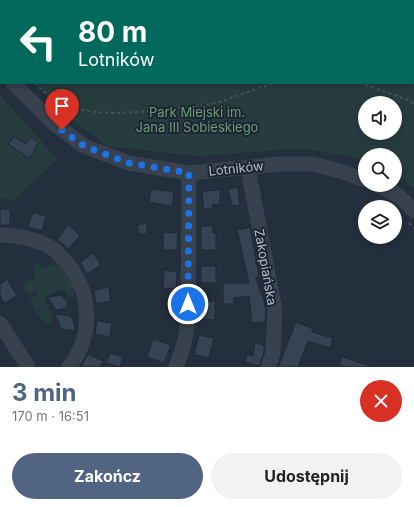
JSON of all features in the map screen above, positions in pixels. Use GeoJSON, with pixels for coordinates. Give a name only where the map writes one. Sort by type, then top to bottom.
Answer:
{"type":"FeatureCollection","features":[{"type":"Feature","properties":{"kind":"street","name":"Lotników"},"geometry":{"type":"LineString","coordinates":[[14,84],[52,122],[84,146],[129,163],[189,173],[280,164],[314,164],[358,177]]}},
{"type":"Feature","properties":{"kind":"street","name":"Zakopiańska"},"geometry":{"type":"LineString","coordinates":[[248,168],[275,311],[273,353],[268,367]]}},
{"type":"Feature","properties":{"kind":"street"},"geometry":{"type":"LineString","coordinates":[[176,367],[187,333],[189,173]]}},
{"type":"Feature","properties":{"kind":"street"},"geometry":{"type":"LineString","coordinates":[[391,192],[399,196],[414,211]]}},
{"type":"Feature","properties":{"kind":"street"},"geometry":{"type":"LineString","coordinates":[[0,235],[25,238],[49,246],[62,257],[75,272],[84,291],[87,316],[83,340],[69,367]]}},
{"type":"Feature","properties":{"kind":"street"},"geometry":{"type":"LineString","coordinates":[[0,323],[28,367]]}},
{"type":"Feature","properties":{"kind":"path"},"geometry":{"type":"LineString","coordinates":[[36,84],[49,95],[69,106],[102,114],[144,112],[209,104],[271,84]]}},
{"type":"Feature","properties":{"kind":"path"},"geometry":{"type":"LineString","coordinates":[[363,84],[408,100],[414,104]]}},
{"type":"Feature","properties":{"kind":"green space","name":"Park Miejski im. Jana III Sobieskiego"},"geometry":{"type":"Polygon","coordinates":[[[38,84],[414,84],[414,189],[402,180],[402,148],[358,148],[358,160],[353,157],[314,150],[281,150],[197,156],[107,146],[54,106],[38,84]]]}},
{"type":"Feature","properties":{"kind":"green space"},"geometry":{"type":"Polygon","coordinates":[[[0,93],[5,101],[57,159],[13,201],[0,198],[0,93]]]}},
{"type":"Feature","properties":{"kind":"green space"},"geometry":{"type":"Polygon","coordinates":[[[38,262],[42,268],[57,264],[61,265],[72,282],[74,290],[73,296],[68,296],[65,291],[60,289],[46,298],[45,301],[53,318],[50,325],[41,318],[30,299],[38,294],[37,292],[35,291],[32,295],[28,294],[25,291],[24,286],[27,281],[32,280],[36,276],[34,272],[34,264],[38,262]]]}},
{"type":"Feature","properties":{"kind":"building"},"geometry":{"type":"Polygon","coordinates":[[[14,136],[26,144],[30,137],[38,142],[30,159],[8,144],[14,136]]]}},
{"type":"Feature","properties":{"kind":"building"},"geometry":{"type":"Polygon","coordinates":[[[238,187],[240,205],[232,206],[228,189],[238,187]]]}},
{"type":"Feature","properties":{"kind":"building"},"geometry":{"type":"Polygon","coordinates":[[[151,189],[174,192],[172,206],[149,202],[151,189]]]}},
{"type":"Feature","properties":{"kind":"building"},"geometry":{"type":"Polygon","coordinates":[[[220,190],[220,204],[212,205],[213,208],[204,209],[202,191],[220,190]]]}},
{"type":"Feature","properties":{"kind":"building"},"geometry":{"type":"Polygon","coordinates":[[[0,209],[10,209],[10,225],[0,225],[0,209]]]}},
{"type":"Feature","properties":{"kind":"building"},"geometry":{"type":"Polygon","coordinates":[[[33,212],[46,216],[42,231],[28,227],[33,212]]]}},
{"type":"Feature","properties":{"kind":"building"},"geometry":{"type":"Polygon","coordinates":[[[138,224],[147,224],[147,234],[138,234],[138,224]]]}},
{"type":"Feature","properties":{"kind":"building"},"geometry":{"type":"Polygon","coordinates":[[[68,225],[80,235],[69,249],[57,240],[68,225]]]}},
{"type":"Feature","properties":{"kind":"building"},"geometry":{"type":"Polygon","coordinates":[[[201,226],[213,226],[213,233],[216,233],[216,250],[201,250],[201,226]]]}},
{"type":"Feature","properties":{"kind":"building"},"geometry":{"type":"Polygon","coordinates":[[[250,227],[259,277],[256,277],[261,295],[263,295],[266,312],[265,322],[252,323],[249,296],[234,298],[234,304],[223,304],[223,283],[249,283],[237,230],[250,227]]]}},
{"type":"Feature","properties":{"kind":"building"},"geometry":{"type":"Polygon","coordinates":[[[163,232],[178,233],[177,250],[163,250],[163,232]]]}},
{"type":"Feature","properties":{"kind":"building"},"geometry":{"type":"Polygon","coordinates":[[[94,253],[101,265],[87,274],[80,262],[94,253]]]}},
{"type":"Feature","properties":{"kind":"building"},"geometry":{"type":"Polygon","coordinates":[[[201,266],[216,266],[216,283],[201,283],[201,266]]]}},
{"type":"Feature","properties":{"kind":"building"},"geometry":{"type":"Polygon","coordinates":[[[164,270],[177,272],[176,289],[163,288],[164,270]]]}},
{"type":"Feature","properties":{"kind":"building"},"geometry":{"type":"Polygon","coordinates":[[[7,279],[17,296],[4,303],[0,296],[0,284],[7,279]]]}},
{"type":"Feature","properties":{"kind":"building"},"geometry":{"type":"Polygon","coordinates":[[[109,287],[111,301],[96,304],[94,290],[109,287]]]}},
{"type":"Feature","properties":{"kind":"building"},"geometry":{"type":"Polygon","coordinates":[[[62,295],[68,304],[66,306],[67,308],[56,310],[47,297],[62,295]]]}},
{"type":"Feature","properties":{"kind":"building"},"geometry":{"type":"Polygon","coordinates":[[[201,301],[215,301],[215,320],[201,319],[201,301]]]}},
{"type":"Feature","properties":{"kind":"building"},"geometry":{"type":"Polygon","coordinates":[[[54,314],[71,316],[75,325],[75,331],[60,329],[60,325],[54,314]]]}},
{"type":"Feature","properties":{"kind":"building"},"geometry":{"type":"Polygon","coordinates":[[[97,321],[112,323],[110,337],[95,334],[97,321]]]}},
{"type":"Feature","properties":{"kind":"building"},"geometry":{"type":"Polygon","coordinates":[[[296,322],[313,329],[312,332],[333,338],[330,348],[308,341],[298,367],[278,367],[296,322]]]}},
{"type":"Feature","properties":{"kind":"building"},"geometry":{"type":"Polygon","coordinates":[[[199,335],[214,338],[209,358],[194,355],[199,335]]]}},
{"type":"Feature","properties":{"kind":"building"},"geometry":{"type":"Polygon","coordinates":[[[153,339],[171,345],[164,363],[147,357],[153,339]]]}},
{"type":"Feature","properties":{"kind":"building"},"geometry":{"type":"Polygon","coordinates":[[[255,343],[264,345],[264,352],[259,366],[245,362],[247,354],[253,356],[255,343]]]}},
{"type":"Feature","properties":{"kind":"building"},"geometry":{"type":"Polygon","coordinates":[[[110,353],[123,357],[120,367],[106,363],[110,353]]]}},
{"type":"Feature","properties":{"kind":"building"},"geometry":{"type":"Polygon","coordinates":[[[88,354],[103,361],[100,367],[81,367],[88,354]]]}},
{"type":"Feature","properties":{"kind":"building"},"geometry":{"type":"Polygon","coordinates":[[[342,357],[368,365],[368,367],[346,367],[339,365],[342,357]]]}},
{"type":"Feature","properties":{"kind":"route"},"geometry":{"type":"LineString","coordinates":[[62,130],[84,146],[129,163],[189,173],[188,304]]}}]}
